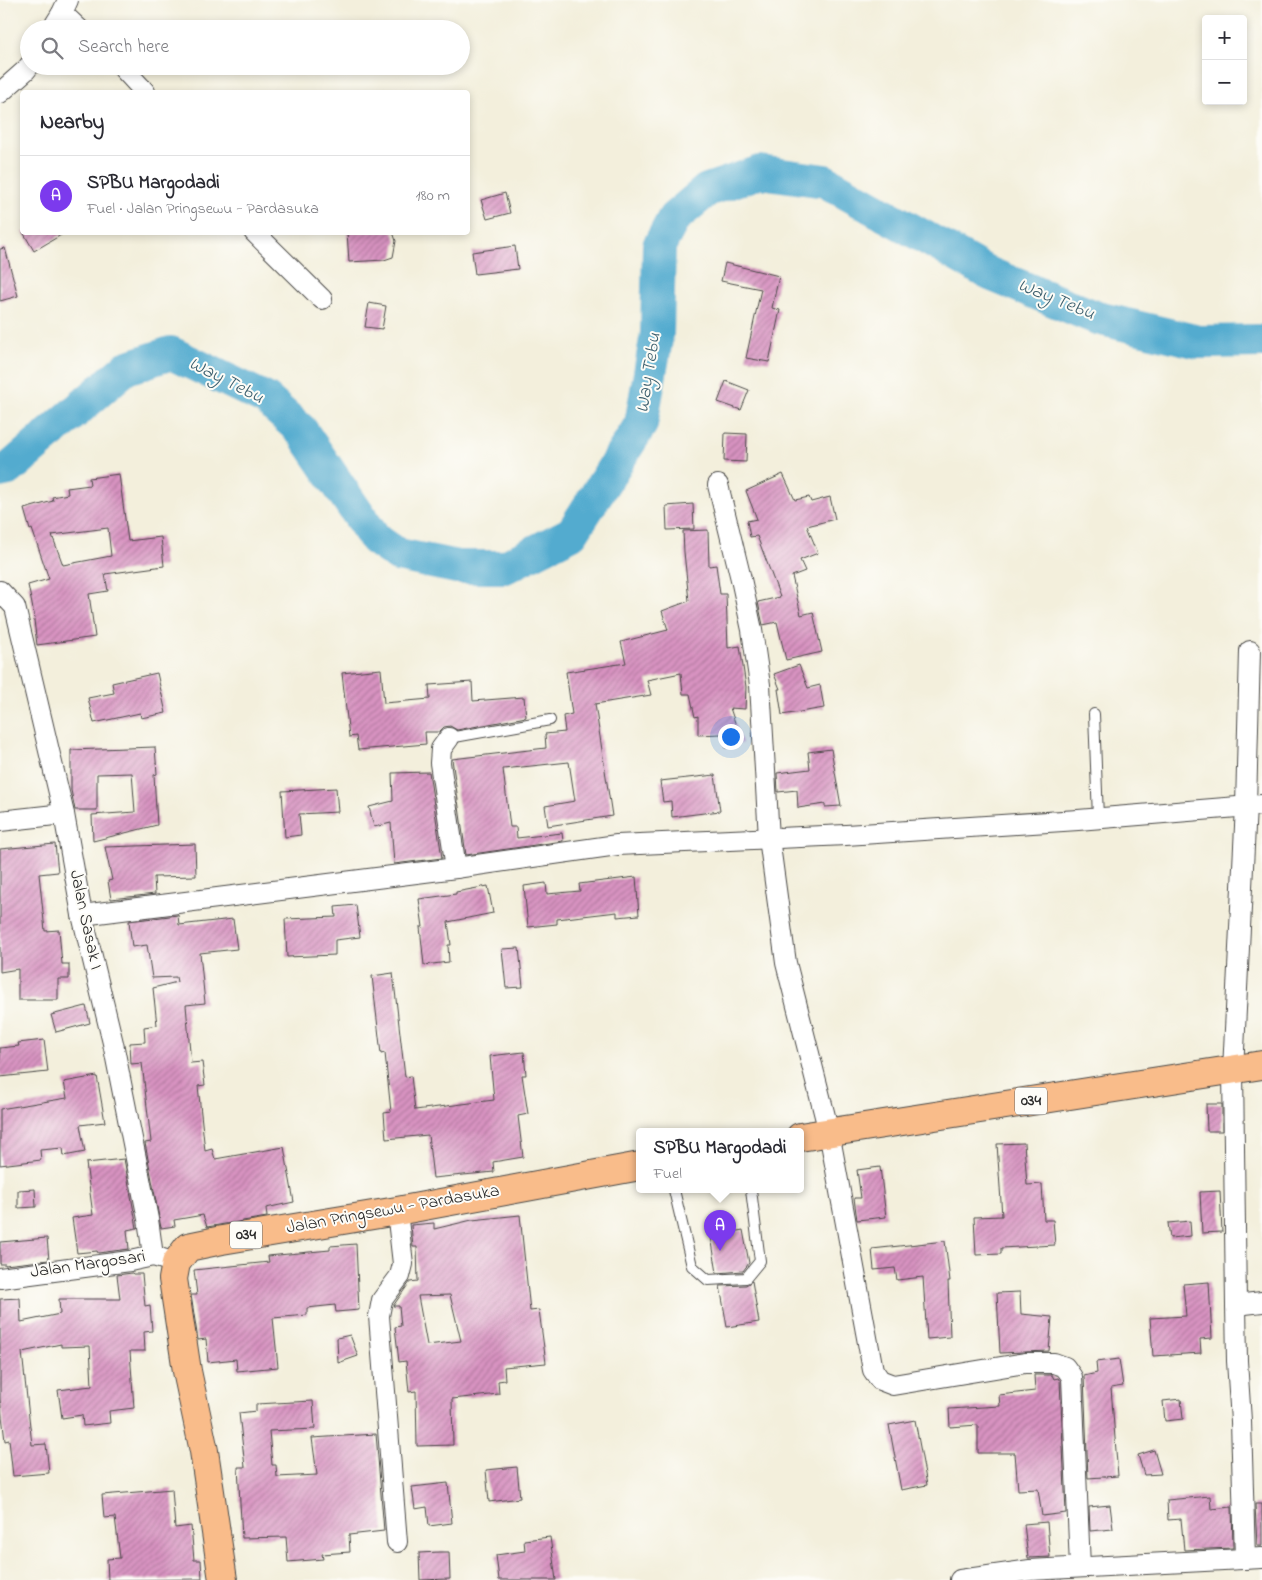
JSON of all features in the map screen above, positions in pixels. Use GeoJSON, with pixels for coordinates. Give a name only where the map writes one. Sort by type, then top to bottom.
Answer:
{"type":"FeatureCollection","features":[{"type":"Feature","properties":{"kind":"main road","name":"034"},"geometry":{"type":"LineString","coordinates":[[804,1136],[1262,1065]]}},
{"type":"Feature","properties":{"kind":"main road","name":"Jalan Pringsewu - Pardasuka"},"geometry":{"type":"LineString","coordinates":[[164,1259],[188,1247],[231,1238],[397,1211],[636,1167]]}},
{"type":"Feature","properties":{"kind":"main road"},"geometry":{"type":"LineString","coordinates":[[164,1259],[173,1280],[187,1371],[204,1451],[224,1580]]}},
{"type":"Feature","properties":{"kind":"street"},"geometry":{"type":"LineString","coordinates":[[0,94],[21,75]]}},
{"type":"Feature","properties":{"kind":"street"},"geometry":{"type":"LineString","coordinates":[[129,75],[143,90]]}},
{"type":"Feature","properties":{"kind":"street"},"geometry":{"type":"LineString","coordinates":[[257,235],[322,299]]}},
{"type":"Feature","properties":{"kind":"street"},"geometry":{"type":"LineString","coordinates":[[718,485],[752,630],[760,685],[769,838],[786,963],[829,1132],[873,1370],[880,1380],[893,1385],[1026,1363],[1054,1363],[1065,1366],[1072,1377],[1080,1568]]}},
{"type":"Feature","properties":{"kind":"street","name":"Jalan Sasak I"},"geometry":{"type":"LineString","coordinates":[[0,591],[15,607],[64,814],[82,915],[113,1043],[148,1219],[164,1259]]}},
{"type":"Feature","properties":{"kind":"street"},"geometry":{"type":"LineString","coordinates":[[960,1580],[1030,1570],[1253,1559],[1237,1361],[1233,1070],[1254,805],[1250,651]]}},
{"type":"Feature","properties":{"kind":"street"},"geometry":{"type":"LineString","coordinates":[[448,738],[441,749],[440,763],[456,868]]}},
{"type":"Feature","properties":{"kind":"street"},"geometry":{"type":"LineString","coordinates":[[82,915],[456,868],[617,845],[846,835],[1098,818],[1254,805]]}},
{"type":"Feature","properties":{"kind":"street"},"geometry":{"type":"LineString","coordinates":[[0,821],[64,814]]}},
{"type":"Feature","properties":{"kind":"street"},"geometry":{"type":"LineString","coordinates":[[397,1211],[403,1264],[400,1276],[382,1300],[379,1316],[397,1542]]}},
{"type":"Feature","properties":{"kind":"street","name":"Jalan Margosari"},"geometry":{"type":"LineString","coordinates":[[0,1278],[130,1261],[164,1259]]}},
{"type":"Feature","properties":{"kind":"street"},"geometry":{"type":"LineString","coordinates":[[1236,1305],[1262,1302]]}},
{"type":"Feature","properties":{"kind":"lane"},"geometry":{"type":"LineString","coordinates":[[1094,714],[1098,818]]}},
{"type":"Feature","properties":{"kind":"lane"},"geometry":{"type":"LineString","coordinates":[[448,738],[550,720]]}},
{"type":"Feature","properties":{"kind":"lane"},"geometry":{"type":"LineString","coordinates":[[675,1193],[692,1266],[708,1280],[746,1278],[760,1261],[751,1193]]}},
{"type":"Feature","properties":{"kind":"building"},"geometry":{"type":"Polygon","coordinates":[[[505,193],[510,213],[487,219],[481,200],[505,193]]]}},
{"type":"Feature","properties":{"kind":"building"},"geometry":{"type":"Polygon","coordinates":[[[25,235],[61,235],[34,251],[25,235]]]}},
{"type":"Feature","properties":{"kind":"building"},"geometry":{"type":"Polygon","coordinates":[[[347,235],[394,235],[396,241],[393,257],[384,260],[349,262],[347,235]]]}},
{"type":"Feature","properties":{"kind":"building"},"geometry":{"type":"Polygon","coordinates":[[[515,246],[518,269],[475,274],[472,252],[515,246]]]}},
{"type":"Feature","properties":{"kind":"building"},"geometry":{"type":"Polygon","coordinates":[[[5,248],[18,296],[0,301],[0,249],[5,248]]]}},
{"type":"Feature","properties":{"kind":"building"},"geometry":{"type":"Polygon","coordinates":[[[725,263],[779,276],[772,308],[780,310],[769,362],[746,358],[761,289],[721,281],[725,263]]]}},
{"type":"Feature","properties":{"kind":"building"},"geometry":{"type":"Polygon","coordinates":[[[369,303],[386,306],[382,329],[365,327],[369,303]]]}},
{"type":"Feature","properties":{"kind":"building"},"geometry":{"type":"Polygon","coordinates":[[[726,381],[749,390],[741,410],[718,402],[726,381]]]}},
{"type":"Feature","properties":{"kind":"building"},"geometry":{"type":"Polygon","coordinates":[[[725,433],[747,434],[746,462],[724,461],[725,433]]]}},
{"type":"Feature","properties":{"kind":"building"},"geometry":{"type":"Polygon","coordinates":[[[119,474],[128,541],[161,537],[164,566],[105,574],[108,591],[89,594],[95,637],[37,645],[35,619],[28,585],[49,579],[24,509],[53,501],[52,497],[68,494],[67,488],[90,485],[89,478],[119,474]],[[108,528],[52,535],[63,565],[111,556],[108,528]]]}},
{"type":"Feature","properties":{"kind":"building"},"geometry":{"type":"Polygon","coordinates":[[[783,474],[795,500],[809,497],[811,502],[830,497],[835,519],[807,526],[818,553],[800,560],[805,571],[792,576],[801,615],[813,612],[822,652],[786,660],[777,622],[763,625],[758,602],[780,597],[757,536],[750,537],[747,521],[757,519],[746,491],[783,474]]]}},
{"type":"Feature","properties":{"kind":"building"},"geometry":{"type":"Polygon","coordinates":[[[693,504],[694,529],[667,530],[666,506],[693,504]]]}},
{"type":"Feature","properties":{"kind":"building"},"geometry":{"type":"Polygon","coordinates":[[[708,530],[709,566],[716,565],[720,594],[726,594],[728,648],[740,646],[746,687],[745,709],[730,708],[742,743],[726,748],[721,734],[698,735],[698,716],[695,717],[690,694],[683,694],[681,673],[647,680],[651,695],[595,704],[612,816],[548,826],[545,806],[575,801],[569,762],[503,769],[510,827],[516,827],[517,838],[562,833],[563,841],[466,855],[452,759],[546,748],[545,734],[565,732],[563,716],[572,714],[566,672],[626,663],[621,642],[668,630],[662,611],[689,601],[683,531],[708,530]]]}},
{"type":"Feature","properties":{"kind":"building"},"geometry":{"type":"Polygon","coordinates":[[[799,665],[808,688],[820,685],[824,708],[782,715],[778,689],[780,689],[774,674],[799,665]]]}},
{"type":"Feature","properties":{"kind":"building"},"geometry":{"type":"Polygon","coordinates":[[[381,669],[384,703],[430,699],[429,685],[472,682],[473,701],[524,697],[526,717],[457,730],[450,726],[444,727],[439,732],[425,732],[426,744],[358,750],[356,736],[349,737],[342,673],[381,669]]]}},
{"type":"Feature","properties":{"kind":"building"},"geometry":{"type":"Polygon","coordinates":[[[157,673],[166,713],[141,718],[140,713],[94,723],[88,698],[114,693],[112,683],[157,673]]]}},
{"type":"Feature","properties":{"kind":"building"},"geometry":{"type":"Polygon","coordinates":[[[155,747],[157,774],[154,775],[157,825],[93,841],[92,815],[135,812],[132,773],[97,774],[97,810],[75,810],[71,790],[71,750],[155,747]]]}},
{"type":"Feature","properties":{"kind":"building"},"geometry":{"type":"Polygon","coordinates":[[[831,749],[841,806],[825,807],[825,804],[798,808],[797,790],[778,792],[777,773],[810,769],[808,752],[831,749]]]}},
{"type":"Feature","properties":{"kind":"building"},"geometry":{"type":"Polygon","coordinates":[[[429,772],[442,858],[394,864],[391,823],[374,827],[369,807],[393,801],[392,773],[429,772]]]}},
{"type":"Feature","properties":{"kind":"building"},"geometry":{"type":"Polygon","coordinates":[[[715,775],[720,811],[672,817],[671,801],[663,802],[660,781],[715,775]]]}},
{"type":"Feature","properties":{"kind":"building"},"geometry":{"type":"Polygon","coordinates":[[[336,788],[338,812],[299,814],[301,835],[285,837],[282,791],[336,788]]]}},
{"type":"Feature","properties":{"kind":"building"},"geometry":{"type":"Polygon","coordinates":[[[55,844],[58,872],[39,874],[45,931],[59,930],[62,964],[69,964],[69,979],[58,979],[58,1000],[18,1000],[18,969],[0,972],[0,849],[55,844]]]}},
{"type":"Feature","properties":{"kind":"building"},"geometry":{"type":"Polygon","coordinates":[[[195,844],[196,876],[154,877],[155,894],[111,899],[108,881],[112,880],[105,847],[195,844]]]}},
{"type":"Feature","properties":{"kind":"building"},"geometry":{"type":"Polygon","coordinates":[[[636,877],[639,915],[617,917],[617,912],[557,919],[557,924],[528,927],[524,886],[546,883],[547,894],[580,891],[579,884],[636,877]]]}},
{"type":"Feature","properties":{"kind":"building"},"geometry":{"type":"Polygon","coordinates":[[[488,886],[493,913],[448,922],[451,945],[448,945],[449,962],[424,965],[420,927],[423,927],[419,899],[456,894],[456,892],[488,886]]]}},
{"type":"Feature","properties":{"kind":"building"},"geometry":{"type":"Polygon","coordinates":[[[356,905],[360,937],[335,940],[335,955],[287,957],[285,919],[336,917],[335,907],[356,905]]]}},
{"type":"Feature","properties":{"kind":"building"},"geometry":{"type":"Polygon","coordinates":[[[178,915],[179,925],[233,919],[237,949],[200,953],[205,1003],[186,1005],[191,1063],[202,1062],[205,1085],[198,1086],[205,1151],[212,1149],[215,1159],[284,1147],[294,1202],[266,1208],[267,1217],[207,1227],[203,1215],[174,1220],[175,1226],[161,1228],[145,1143],[151,1142],[142,1063],[131,1064],[130,1043],[145,1042],[144,1027],[157,1025],[153,988],[177,982],[176,977],[152,978],[147,945],[132,947],[129,921],[178,915]]]}},
{"type":"Feature","properties":{"kind":"building"},"geometry":{"type":"Polygon","coordinates":[[[519,948],[523,987],[506,988],[502,949],[519,948]]]}},
{"type":"Feature","properties":{"kind":"building"},"geometry":{"type":"Polygon","coordinates":[[[393,973],[405,1077],[411,1076],[415,1110],[494,1100],[490,1056],[524,1052],[526,1075],[522,1075],[528,1114],[518,1116],[523,1157],[493,1162],[494,1172],[433,1178],[428,1135],[386,1139],[384,1113],[391,1112],[385,1053],[381,1054],[372,976],[393,973]]]}},
{"type":"Feature","properties":{"kind":"building"},"geometry":{"type":"Polygon","coordinates":[[[86,1006],[90,1023],[56,1032],[51,1015],[86,1006]]]}},
{"type":"Feature","properties":{"kind":"building"},"geometry":{"type":"Polygon","coordinates":[[[44,1040],[48,1072],[0,1077],[0,1048],[19,1046],[18,1043],[44,1040]]]}},
{"type":"Feature","properties":{"kind":"building"},"geometry":{"type":"Polygon","coordinates":[[[97,1076],[105,1122],[80,1125],[85,1152],[64,1156],[63,1148],[40,1150],[41,1160],[0,1165],[0,1109],[67,1098],[64,1082],[97,1076]]]}},
{"type":"Feature","properties":{"kind":"building"},"geometry":{"type":"Polygon","coordinates":[[[1206,1104],[1222,1104],[1222,1131],[1207,1131],[1206,1104]]]}},
{"type":"Feature","properties":{"kind":"building"},"geometry":{"type":"Polygon","coordinates":[[[1024,1143],[1027,1185],[1042,1184],[1044,1220],[1053,1220],[1055,1245],[1001,1248],[1001,1254],[976,1255],[974,1217],[1002,1216],[997,1144],[1024,1143]]]}},
{"type":"Feature","properties":{"kind":"building"},"geometry":{"type":"Polygon","coordinates":[[[124,1159],[137,1228],[127,1230],[129,1249],[98,1253],[97,1251],[77,1253],[72,1218],[93,1215],[86,1163],[124,1159]]]}},
{"type":"Feature","properties":{"kind":"building"},"geometry":{"type":"Polygon","coordinates":[[[880,1167],[886,1217],[857,1220],[854,1198],[861,1198],[857,1170],[880,1167]]]}},
{"type":"Feature","properties":{"kind":"building"},"geometry":{"type":"Polygon","coordinates":[[[35,1189],[36,1207],[18,1208],[18,1190],[35,1189]]]}},
{"type":"Feature","properties":{"kind":"building"},"geometry":{"type":"Polygon","coordinates":[[[1220,1191],[1222,1232],[1202,1233],[1200,1192],[1220,1191]]]}},
{"type":"Feature","properties":{"kind":"building"},"geometry":{"type":"Polygon","coordinates":[[[520,1215],[530,1311],[539,1310],[546,1363],[504,1367],[505,1380],[498,1381],[499,1394],[452,1399],[453,1445],[417,1446],[416,1391],[409,1392],[406,1361],[399,1362],[395,1327],[401,1326],[399,1306],[393,1306],[410,1282],[418,1281],[417,1247],[413,1247],[411,1225],[434,1223],[434,1229],[472,1220],[520,1215]],[[450,1295],[418,1296],[427,1345],[461,1341],[450,1295]]]}},
{"type":"Feature","properties":{"kind":"building"},"geometry":{"type":"Polygon","coordinates":[[[1190,1221],[1191,1236],[1170,1238],[1168,1223],[1190,1221]]]}},
{"type":"Feature","properties":{"kind":"building"},"geometry":{"type":"Polygon","coordinates":[[[743,1230],[749,1263],[743,1271],[717,1273],[711,1236],[743,1230]]]}},
{"type":"Feature","properties":{"kind":"building"},"geometry":{"type":"Polygon","coordinates":[[[47,1238],[49,1260],[0,1264],[0,1242],[47,1238]]]}},
{"type":"Feature","properties":{"kind":"building"},"geometry":{"type":"Polygon","coordinates":[[[945,1241],[950,1281],[948,1281],[950,1337],[927,1339],[923,1277],[897,1280],[895,1268],[874,1270],[872,1249],[945,1241]]]}},
{"type":"Feature","properties":{"kind":"building"},"geometry":{"type":"Polygon","coordinates":[[[356,1244],[359,1310],[336,1312],[335,1305],[307,1308],[307,1315],[273,1318],[278,1367],[237,1371],[236,1359],[208,1362],[206,1339],[198,1340],[191,1295],[197,1295],[194,1270],[269,1262],[268,1256],[330,1250],[330,1246],[356,1244]]]}},
{"type":"Feature","properties":{"kind":"building"},"geometry":{"type":"Polygon","coordinates":[[[142,1274],[145,1306],[150,1305],[152,1331],[144,1332],[145,1351],[130,1351],[134,1408],[109,1411],[110,1423],[83,1426],[82,1415],[62,1418],[58,1390],[92,1386],[90,1346],[61,1347],[61,1344],[22,1352],[32,1445],[46,1444],[49,1473],[13,1476],[9,1440],[5,1441],[0,1399],[0,1299],[20,1298],[21,1322],[60,1314],[59,1299],[120,1299],[117,1275],[142,1274]]]}},
{"type":"Feature","properties":{"kind":"building"},"geometry":{"type":"Polygon","coordinates":[[[752,1281],[759,1322],[727,1327],[720,1286],[746,1285],[752,1281]]]}},
{"type":"Feature","properties":{"kind":"building"},"geometry":{"type":"Polygon","coordinates":[[[1209,1282],[1212,1338],[1200,1339],[1201,1353],[1153,1356],[1150,1318],[1186,1316],[1183,1284],[1209,1282]]]}},
{"type":"Feature","properties":{"kind":"building"},"geometry":{"type":"Polygon","coordinates":[[[1020,1292],[1021,1314],[1052,1317],[1049,1351],[1000,1353],[997,1293],[1020,1292]]]}},
{"type":"Feature","properties":{"kind":"building"},"geometry":{"type":"Polygon","coordinates":[[[350,1335],[358,1356],[338,1363],[337,1338],[350,1335]]]}},
{"type":"Feature","properties":{"kind":"building"},"geometry":{"type":"Polygon","coordinates":[[[1119,1359],[1123,1386],[1111,1388],[1118,1476],[1088,1478],[1084,1376],[1097,1373],[1096,1362],[1119,1359]]]}},
{"type":"Feature","properties":{"kind":"building"},"geometry":{"type":"Polygon","coordinates":[[[1034,1375],[1052,1375],[1054,1379],[1058,1378],[1060,1381],[1066,1513],[1042,1516],[1038,1489],[1018,1490],[1015,1453],[978,1453],[978,1425],[950,1427],[949,1409],[1000,1406],[999,1395],[1035,1391],[1034,1375]]]}},
{"type":"Feature","properties":{"kind":"building"},"geometry":{"type":"Polygon","coordinates":[[[1181,1399],[1183,1419],[1165,1421],[1163,1401],[1181,1399]]]}},
{"type":"Feature","properties":{"kind":"building"},"geometry":{"type":"Polygon","coordinates":[[[313,1401],[315,1429],[269,1431],[272,1465],[276,1465],[277,1477],[317,1475],[312,1438],[376,1434],[384,1531],[349,1535],[350,1552],[322,1554],[323,1559],[288,1562],[286,1537],[242,1538],[238,1467],[245,1467],[239,1413],[256,1411],[256,1404],[313,1401]]]}},
{"type":"Feature","properties":{"kind":"building"},"geometry":{"type":"Polygon","coordinates":[[[915,1420],[927,1485],[901,1490],[889,1425],[915,1420]]]}},
{"type":"Feature","properties":{"kind":"building"},"geometry":{"type":"Polygon","coordinates":[[[1154,1450],[1161,1474],[1144,1475],[1138,1455],[1154,1450]]]}},
{"type":"Feature","properties":{"kind":"building"},"geometry":{"type":"Polygon","coordinates":[[[517,1467],[520,1498],[489,1502],[486,1470],[517,1467]]]}},
{"type":"Feature","properties":{"kind":"building"},"geometry":{"type":"Polygon","coordinates":[[[448,1483],[452,1523],[429,1526],[427,1507],[415,1509],[412,1487],[448,1483]]]}},
{"type":"Feature","properties":{"kind":"building"},"geometry":{"type":"Polygon","coordinates":[[[172,1489],[175,1528],[191,1526],[194,1560],[201,1560],[202,1579],[108,1580],[107,1559],[120,1558],[115,1517],[104,1518],[102,1495],[172,1489]]]}},
{"type":"Feature","properties":{"kind":"building"},"geometry":{"type":"Polygon","coordinates":[[[1210,1496],[1211,1509],[1232,1507],[1233,1548],[1184,1550],[1181,1519],[1168,1520],[1167,1500],[1210,1496]]]}},
{"type":"Feature","properties":{"kind":"building"},"geometry":{"type":"Polygon","coordinates":[[[1255,1504],[1262,1504],[1262,1546],[1257,1546],[1255,1504]]]}},
{"type":"Feature","properties":{"kind":"building"},"geometry":{"type":"Polygon","coordinates":[[[1110,1505],[1113,1529],[1090,1531],[1089,1507],[1110,1505]]]}},
{"type":"Feature","properties":{"kind":"building"},"geometry":{"type":"Polygon","coordinates":[[[1047,1522],[1050,1557],[1028,1558],[1024,1524],[1047,1522]]]}},
{"type":"Feature","properties":{"kind":"building"},"geometry":{"type":"Polygon","coordinates":[[[550,1537],[556,1580],[499,1580],[496,1555],[525,1551],[524,1540],[550,1537]]]}},
{"type":"Feature","properties":{"kind":"building"},"geometry":{"type":"Polygon","coordinates":[[[449,1552],[450,1579],[420,1580],[419,1553],[449,1552]]]}},
{"type":"Feature","properties":{"kind":"waterway","name":"Way Tebu"},"geometry":{"type":"LineString","coordinates":[[0,471],[9,469],[126,368],[171,353],[266,399],[301,430],[375,539],[398,555],[457,567],[505,567],[572,533],[641,424],[657,334],[659,246],[674,218],[707,190],[760,172],[825,181],[990,274],[1097,318],[1199,342],[1262,341]]}},
{"type":"Feature","properties":{"kind":"place","name":"SPBU Margodadi"},"geometry":{"type":"Point","coordinates":[720,1251]}}]}
